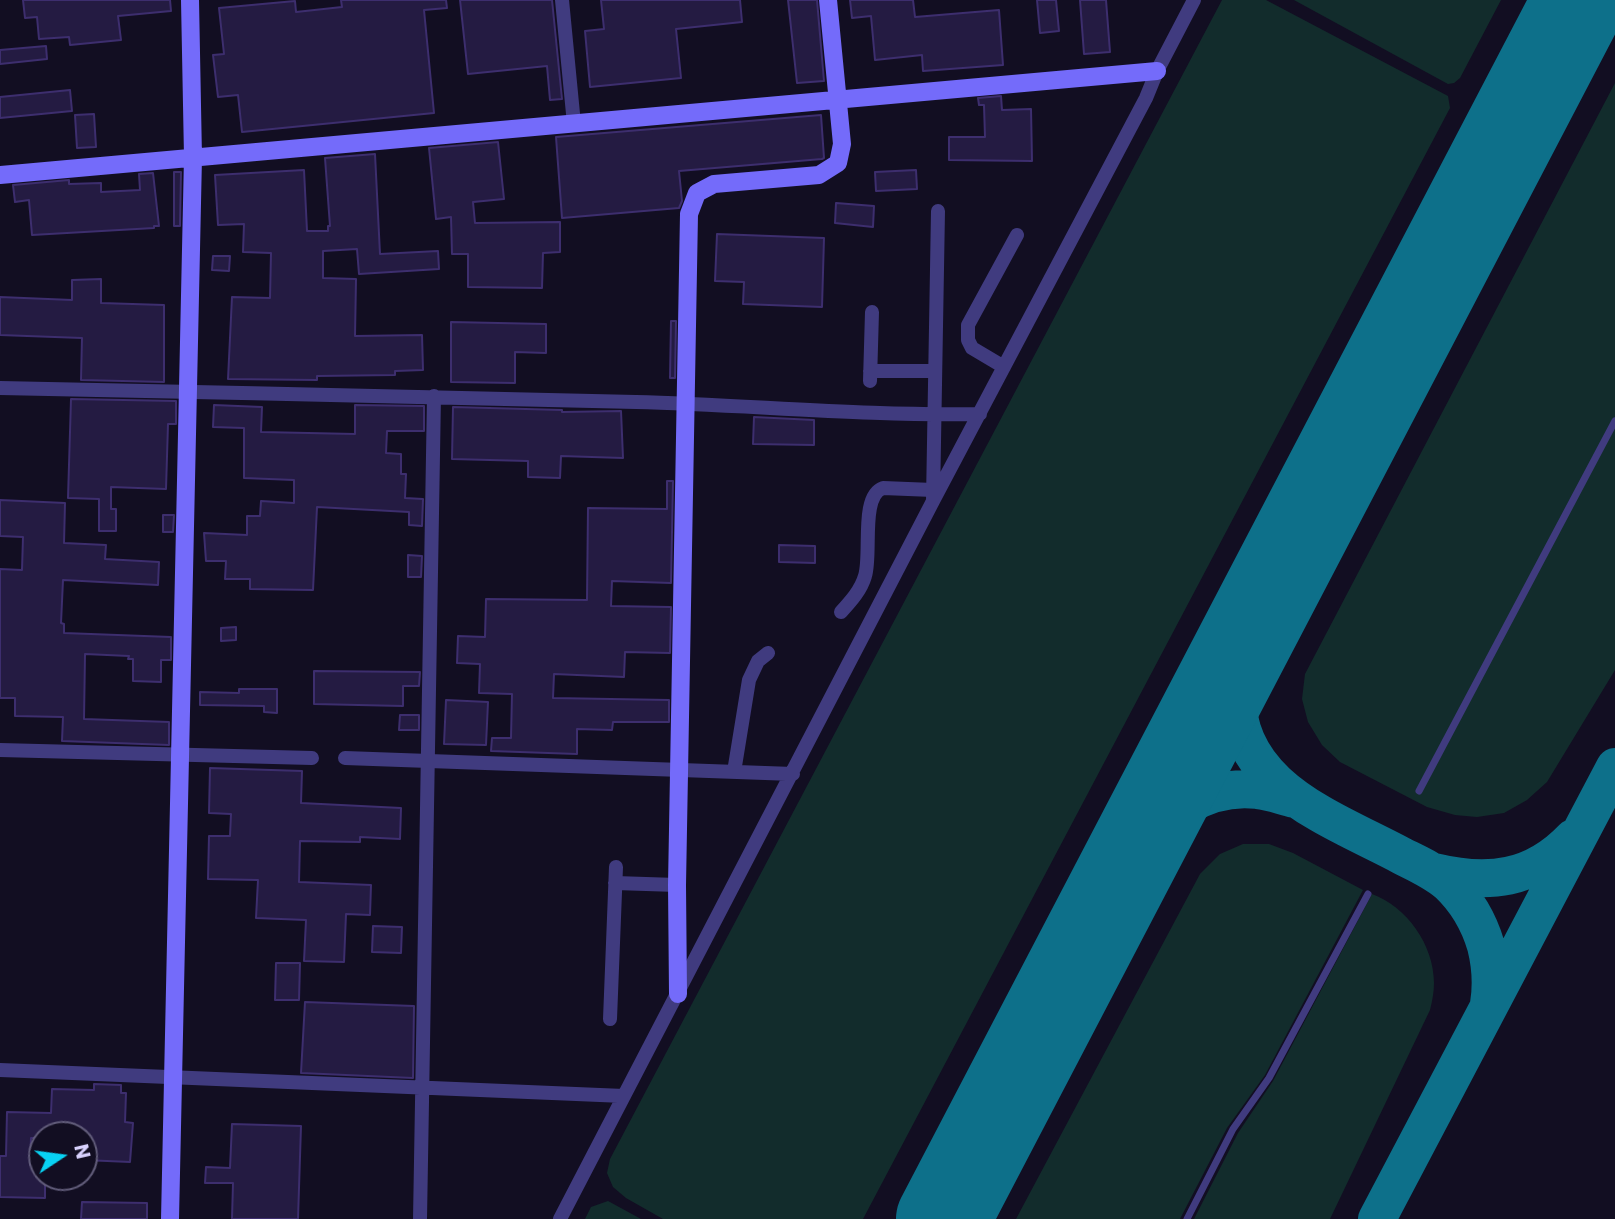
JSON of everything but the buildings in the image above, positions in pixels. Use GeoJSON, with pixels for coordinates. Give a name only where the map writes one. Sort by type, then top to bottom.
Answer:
{"type":"FeatureCollection","features":[{"type":"Feature","properties":{"kind":"street"},"geometry":{"type":"LineString","coordinates":[[170,1219],[193,156],[190,0]]}},
{"type":"Feature","properties":{"kind":"street"},"geometry":{"type":"LineString","coordinates":[[562,0],[574,124]]}},
{"type":"Feature","properties":{"kind":"street"},"geometry":{"type":"LineString","coordinates":[[678,995],[677,885],[689,214],[697,193],[714,184],[819,175],[838,163],[842,144],[828,0]]}},
{"type":"Feature","properties":{"kind":"street"},"geometry":{"type":"LineString","coordinates":[[560,1219],[793,774],[933,495],[980,414],[1146,98],[1194,0]]}},
{"type":"Feature","properties":{"kind":"street"},"geometry":{"type":"LineString","coordinates":[[0,175],[193,156],[225,156],[838,102],[1157,71]]}},
{"type":"Feature","properties":{"kind":"street"},"geometry":{"type":"LineString","coordinates":[[933,495],[938,211]]}},
{"type":"Feature","properties":{"kind":"street"},"geometry":{"type":"LineString","coordinates":[[1004,367],[972,348],[967,333],[968,325],[1017,235]]}},
{"type":"Feature","properties":{"kind":"street"},"geometry":{"type":"LineString","coordinates":[[872,312],[870,376],[934,371]]}},
{"type":"Feature","properties":{"kind":"street"},"geometry":{"type":"LineString","coordinates":[[0,388],[434,396],[685,403],[933,415],[980,414]]}},
{"type":"Feature","properties":{"kind":"street"},"geometry":{"type":"LineString","coordinates":[[420,1219],[434,396]]}},
{"type":"Feature","properties":{"kind":"street"},"geometry":{"type":"LineString","coordinates":[[841,612],[861,587],[866,573],[872,495],[883,488],[933,495]]}},
{"type":"Feature","properties":{"kind":"street"},"geometry":{"type":"LineString","coordinates":[[734,772],[749,680],[758,661],[768,653]]}},
{"type":"Feature","properties":{"kind":"street"},"geometry":{"type":"LineString","coordinates":[[0,750],[313,758]]}},
{"type":"Feature","properties":{"kind":"street"},"geometry":{"type":"LineString","coordinates":[[345,758],[793,774]]}},
{"type":"Feature","properties":{"kind":"street"},"geometry":{"type":"LineString","coordinates":[[610,1019],[616,867]]}},
{"type":"Feature","properties":{"kind":"street"},"geometry":{"type":"LineString","coordinates":[[615,883],[677,885]]}},
{"type":"Feature","properties":{"kind":"street"},"geometry":{"type":"LineString","coordinates":[[0,1070],[624,1096]]}},
{"type":"Feature","properties":{"kind":"lane"},"geometry":{"type":"LineString","coordinates":[[1419,791],[1615,421]]}},
{"type":"Feature","properties":{"kind":"lane"},"geometry":{"type":"LineString","coordinates":[[1186,1219],[1233,1129],[1269,1078],[1368,894]]}},
{"type":"Feature","properties":{"kind":"green space"},"geometry":{"type":"Polygon","coordinates":[[[1222,0],[1266,0],[1448,96],[1450,108],[863,1219],[663,1219],[626,1198],[613,1187],[607,1173],[610,1159],[1222,0]]]}},
{"type":"Feature","properties":{"kind":"green space"},"geometry":{"type":"Polygon","coordinates":[[[1294,0],[1501,0],[1460,78],[1448,84],[1294,0]]]}},
{"type":"Feature","properties":{"kind":"green space"},"geometry":{"type":"Polygon","coordinates":[[[1615,83],[1615,670],[1547,782],[1527,800],[1504,813],[1477,817],[1455,815],[1427,807],[1340,762],[1322,745],[1308,722],[1302,699],[1305,674],[1615,83]]]}},
{"type":"Feature","properties":{"kind":"green space"},"geometry":{"type":"Polygon","coordinates":[[[1243,844],[1269,844],[1293,853],[1363,890],[1265,1075],[1227,1128],[1180,1219],[1016,1219],[1200,874],[1220,854],[1243,844]]]}},
{"type":"Feature","properties":{"kind":"green space"},"geometry":{"type":"Polygon","coordinates":[[[1372,894],[1396,908],[1416,929],[1424,942],[1433,969],[1433,993],[1430,1010],[1330,1219],[1194,1219],[1238,1133],[1273,1081],[1372,894]]]}},
{"type":"Feature","properties":{"kind":"green space"},"geometry":{"type":"Polygon","coordinates":[[[608,1201],[641,1219],[585,1219],[591,1207],[608,1201]]]}},
{"type":"Feature","properties":{"kind":"taxiway"},"geometry":{"type":"LineString","coordinates":[[1248,638],[1237,684],[1239,719],[1250,748],[1267,773],[1290,794],[1345,827],[1432,871],[1455,890],[1480,928],[1486,946],[1490,975],[1489,1004]]}},
{"type":"Feature","properties":{"kind":"taxiway"},"geometry":{"type":"LineString","coordinates":[[1377,1219],[1615,767]]}},
{"type":"Feature","properties":{"kind":"taxiway"},"geometry":{"type":"LineString","coordinates":[[1135,853],[1159,826],[1203,797],[1238,789],[1262,791],[1295,799]]}},
{"type":"Feature","properties":{"kind":"taxiway"},"geometry":{"type":"LineString","coordinates":[[1434,872],[1473,878],[1509,876],[1542,863],[1573,838]]}},
{"type":"Feature","properties":{"kind":"runway"},"geometry":{"type":"LineString","coordinates":[[943,1219],[1580,0]]}}]}
